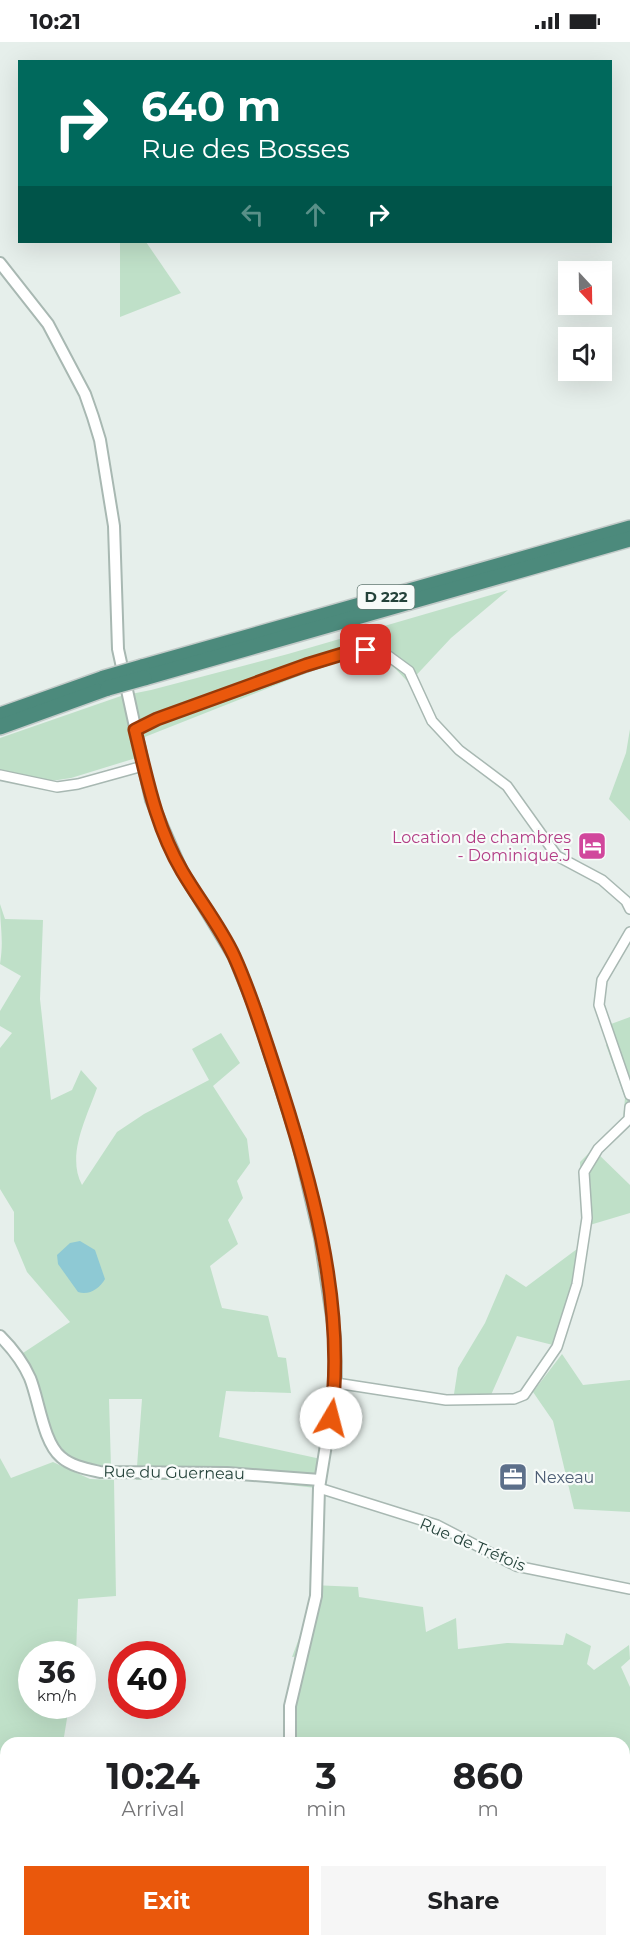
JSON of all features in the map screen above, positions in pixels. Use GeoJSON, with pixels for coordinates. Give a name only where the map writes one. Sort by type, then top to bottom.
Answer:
{"type":"FeatureCollection","features":[{"type":"Feature","properties":{"kind":"highway","name":"D 222"},"geometry":{"type":"LineString","coordinates":[[143,673],[630,528]]}},
{"type":"Feature","properties":{"kind":"highway","name":"D 222"},"geometry":{"type":"LineString","coordinates":[[0,715],[106,683],[630,539]]}},
{"type":"Feature","properties":{"kind":"highway","name":"D 222"},"geometry":{"type":"LineString","coordinates":[[0,727],[106,683]]}},
{"type":"Feature","properties":{"kind":"street"},"geometry":{"type":"LineString","coordinates":[[0,263],[48,324],[85,394],[100,440],[114,526],[118,649],[151,800],[182,871],[234,957],[256,1011],[308,1181],[324,1260],[335,1337],[336,1383],[320,1484],[316,1596],[290,1706],[290,1737]]}},
{"type":"Feature","properties":{"kind":"street"},"geometry":{"type":"LineString","coordinates":[[135,730],[157,719],[306,665],[349,652],[366,650],[383,652],[409,671],[432,721],[459,750],[507,786],[556,856],[602,880],[626,901],[630,909]]}},
{"type":"Feature","properties":{"kind":"street"},"geometry":{"type":"LineString","coordinates":[[0,775],[57,787],[78,784],[143,766]]}},
{"type":"Feature","properties":{"kind":"street"},"geometry":{"type":"LineString","coordinates":[[630,932],[602,980],[599,1005],[630,1095]]}},
{"type":"Feature","properties":{"kind":"street"},"geometry":{"type":"LineString","coordinates":[[336,1383],[446,1400],[514,1399],[527,1392],[557,1347],[577,1284],[586,1218],[584,1173],[597,1149],[629,1119],[630,1107]]}},
{"type":"Feature","properties":{"kind":"street","name":"Rue du Guerneau"},"geometry":{"type":"LineString","coordinates":[[0,1336],[16,1354],[30,1378],[52,1448],[61,1458],[80,1468],[100,1472],[227,1473],[320,1484]]}},
{"type":"Feature","properties":{"kind":"street","name":"Rue de Tréfois"},"geometry":{"type":"LineString","coordinates":[[320,1484],[436,1525],[516,1566],[630,1589]]}},
{"type":"Feature","properties":{"kind":"green space"},"geometry":{"type":"Polygon","coordinates":[[[120,243],[147,243],[181,293],[120,317],[120,243]]]}},
{"type":"Feature","properties":{"kind":"green space"},"geometry":{"type":"Polygon","coordinates":[[[508,590],[451,638],[409,683],[385,660],[378,657],[352,655],[132,742],[136,758],[71,778],[51,781],[0,771],[0,738],[121,696],[288,654],[508,590]]]}},
{"type":"Feature","properties":{"kind":"green space"},"geometry":{"type":"Polygon","coordinates":[[[630,729],[630,821],[609,799],[626,753],[630,729]]]}},
{"type":"Feature","properties":{"kind":"green space"},"geometry":{"type":"Polygon","coordinates":[[[0,904],[5,919],[43,920],[40,999],[51,1100],[72,1090],[81,1070],[97,1088],[77,1149],[76,1161],[82,1185],[117,1132],[144,1114],[209,1080],[192,1049],[221,1033],[240,1063],[213,1086],[247,1139],[250,1163],[237,1181],[243,1198],[228,1220],[238,1244],[210,1266],[222,1308],[268,1316],[278,1357],[286,1358],[291,1393],[226,1391],[219,1437],[321,1459],[316,1488],[246,1480],[136,1480],[142,1399],[109,1399],[111,1467],[76,1459],[58,1448],[23,1353],[70,1322],[27,1272],[14,1241],[14,1212],[0,1189],[0,1048],[12,1033],[0,1026],[0,1011],[21,976],[0,964],[2,940],[0,904]]]}},
{"type":"Feature","properties":{"kind":"green space"},"geometry":{"type":"Polygon","coordinates":[[[630,1017],[630,1119],[623,1120],[625,1098],[606,1045],[616,1038],[611,1024],[630,1017]]]}},
{"type":"Feature","properties":{"kind":"green space"},"geometry":{"type":"Polygon","coordinates":[[[593,1149],[630,1185],[630,1213],[583,1227],[580,1162],[593,1149]]]}},
{"type":"Feature","properties":{"kind":"green space"},"geometry":{"type":"Polygon","coordinates":[[[577,1249],[570,1296],[553,1345],[517,1336],[491,1395],[454,1394],[458,1368],[485,1323],[506,1274],[526,1287],[577,1249]]]}},
{"type":"Feature","properties":{"kind":"green space"},"geometry":{"type":"Polygon","coordinates":[[[562,1354],[583,1385],[630,1380],[630,1512],[574,1509],[553,1421],[533,1392],[562,1354]]]}},
{"type":"Feature","properties":{"kind":"green space"},"geometry":{"type":"Polygon","coordinates":[[[0,1458],[11,1478],[53,1462],[90,1479],[114,1480],[116,1596],[78,1599],[76,1641],[18,1641],[18,1719],[67,1719],[64,1737],[0,1737],[0,1458]]]}},
{"type":"Feature","properties":{"kind":"green space"},"geometry":{"type":"Polygon","coordinates":[[[312,1585],[358,1587],[359,1597],[423,1607],[426,1632],[456,1618],[458,1649],[507,1643],[563,1645],[566,1633],[591,1646],[587,1664],[594,1670],[629,1645],[630,1659],[621,1667],[630,1687],[630,1737],[294,1737],[294,1704],[308,1655],[292,1657],[306,1620],[312,1585]]]}},
{"type":"Feature","properties":{"kind":"water"},"geometry":{"type":"Polygon","coordinates":[[[80,1241],[95,1250],[105,1279],[97,1288],[86,1293],[78,1292],[58,1264],[57,1255],[70,1243],[80,1241]]]}},
{"type":"Feature","properties":{"kind":"place","name":"Location de chambres - Dominique.J"},"geometry":{"type":"Point","coordinates":[592,846]}},
{"type":"Feature","properties":{"kind":"place","name":"Nexeau"},"geometry":{"type":"Point","coordinates":[513,1477]}},
{"type":"Feature","properties":{"kind":"route"},"geometry":{"type":"LineString","coordinates":[[331,1418],[336,1383],[332,1308],[320,1238],[297,1139],[256,1011],[234,957],[223,934],[182,871],[165,836],[151,800],[135,730],[157,719],[306,665],[349,652],[366,650]]}}]}
